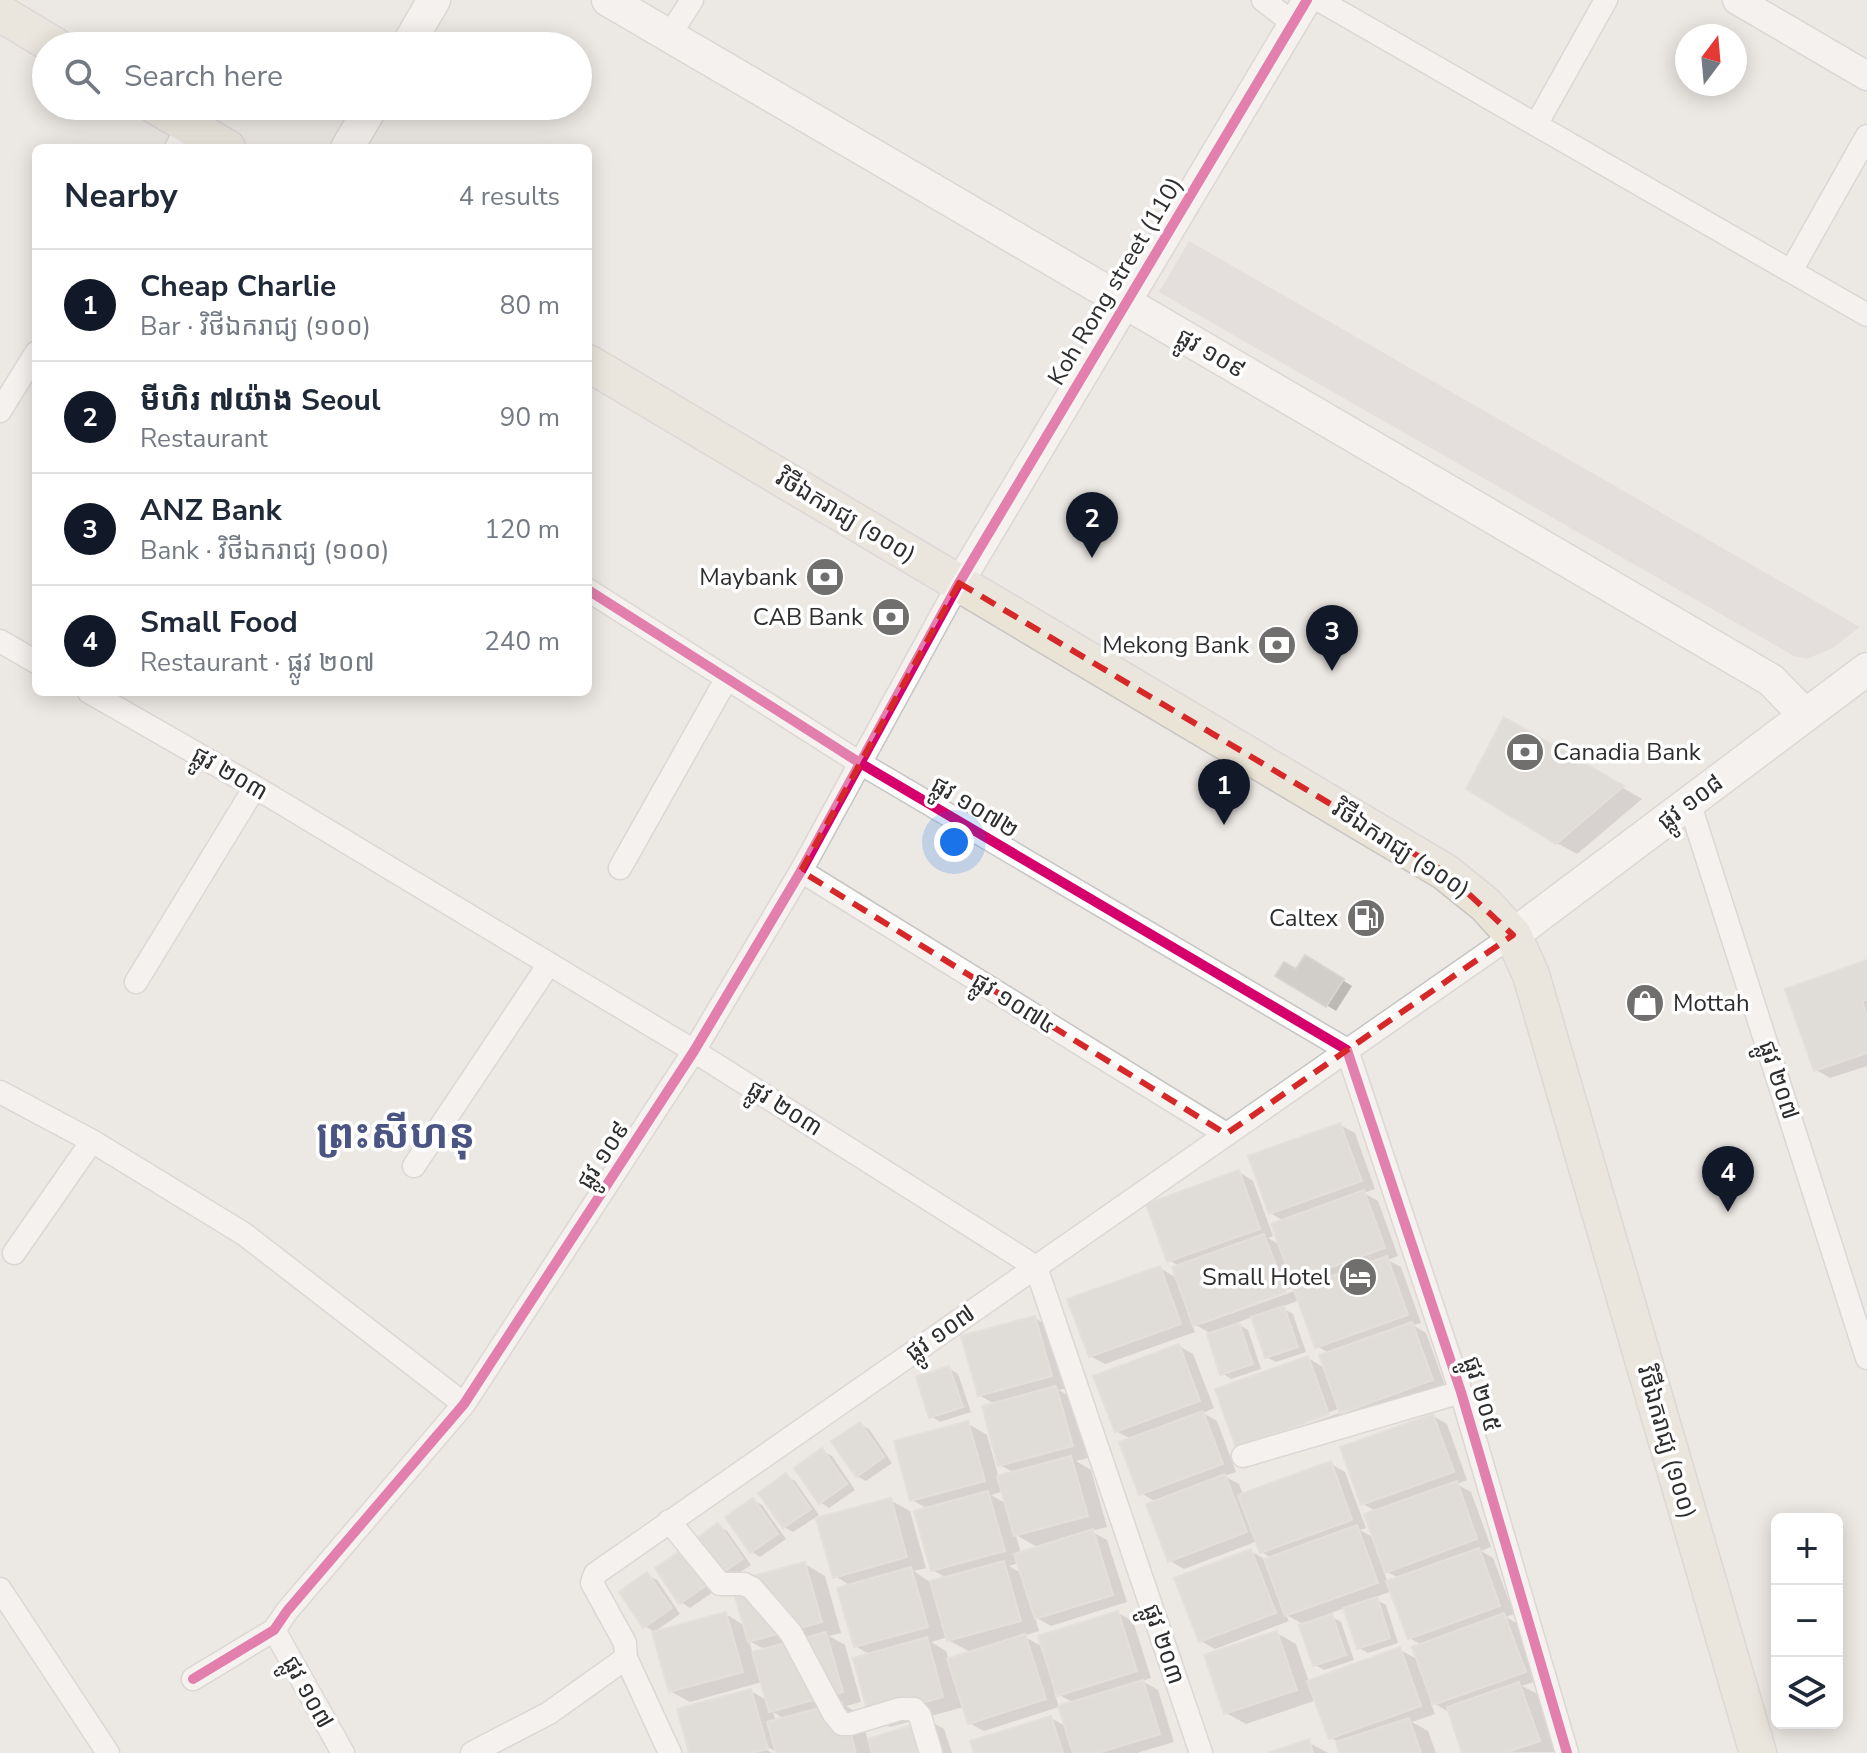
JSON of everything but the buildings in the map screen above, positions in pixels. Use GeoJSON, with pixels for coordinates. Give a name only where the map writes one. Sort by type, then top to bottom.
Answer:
{"type":"FeatureCollection","features":[{"type":"Feature","properties":{"kind":"main road"},"geometry":{"type":"LineString","coordinates":[[415,32],[434,0]]}},
{"type":"Feature","properties":{"kind":"main road","name":"ផ្លូវ ១០៩"},"geometry":{"type":"LineString","coordinates":[[608,0],[1771,680],[1805,715]]}},
{"type":"Feature","properties":{"kind":"main road"},"geometry":{"type":"LineString","coordinates":[[0,13],[32,32]]}},
{"type":"Feature","properties":{"kind":"main road"},"geometry":{"type":"LineString","coordinates":[[168,120],[182,137],[211,144]]}},
{"type":"Feature","properties":{"kind":"main road"},"geometry":{"type":"LineString","coordinates":[[349,144],[364,120]]}},
{"type":"Feature","properties":{"kind":"main road","name":"វិថីឯករាជ្យ (១០០)"},"geometry":{"type":"LineString","coordinates":[[592,365],[1445,872],[1486,905],[1513,935],[1531,975],[1758,1753]]}},
{"type":"Feature","properties":{"kind":"main road","name":"ផ្លូវ ១០៨"},"geometry":{"type":"LineString","coordinates":[[1513,935],[1867,669]]}},
{"type":"Feature","properties":{"kind":"street"},"geometry":{"type":"LineString","coordinates":[[669,36],[692,0]]}},
{"type":"Feature","properties":{"kind":"street"},"geometry":{"type":"LineString","coordinates":[[1263,0],[1300,12]]}},
{"type":"Feature","properties":{"kind":"street"},"geometry":{"type":"LineString","coordinates":[[1319,0],[1867,315]]}},
{"type":"Feature","properties":{"kind":"street"},"geometry":{"type":"LineString","coordinates":[[1536,125],[1606,0]]}},
{"type":"Feature","properties":{"kind":"street"},"geometry":{"type":"LineString","coordinates":[[1737,0],[1867,76]]}},
{"type":"Feature","properties":{"kind":"street","name":"Koh Rong street (110)"},"geometry":{"type":"LineString","coordinates":[[959,583],[1300,12]]}},
{"type":"Feature","properties":{"kind":"street"},"geometry":{"type":"LineString","coordinates":[[1791,271],[1867,136]]}},
{"type":"Feature","properties":{"kind":"street"},"geometry":{"type":"LineString","coordinates":[[0,411],[32,359]]}},
{"type":"Feature","properties":{"kind":"street","name":"ផ្លូវ ១០៩"},"geometry":{"type":"LineString","coordinates":[[193,1679],[274,1630],[464,1404],[694,1051],[801,871],[959,583]]}},
{"type":"Feature","properties":{"kind":"street","name":"ផ្លូវ ១០៧២"},"geometry":{"type":"LineString","coordinates":[[592,593],[860,763],[1347,1050]]}},
{"type":"Feature","properties":{"kind":"street"},"geometry":{"type":"LineString","coordinates":[[0,641],[32,660]]}},
{"type":"Feature","properties":{"kind":"street"},"geometry":{"type":"LineString","coordinates":[[620,868],[727,678]]}},
{"type":"Feature","properties":{"kind":"street","name":"ផ្លូវ ២០៣"},"geometry":{"type":"LineString","coordinates":[[96,696],[255,787],[694,1051],[1036,1267],[1201,1753]]}},
{"type":"Feature","properties":{"kind":"street"},"geometry":{"type":"LineString","coordinates":[[136,982],[255,787]]}},
{"type":"Feature","properties":{"kind":"street","name":"ផ្លូវ ២០៧"},"geometry":{"type":"LineString","coordinates":[[1689,802],[1858,1297],[1867,1358]]}},
{"type":"Feature","properties":{"kind":"street","name":"ផ្លូវ ១០៧៤"},"geometry":{"type":"LineString","coordinates":[[801,871],[1226,1134]]}},
{"type":"Feature","properties":{"kind":"street","name":"ផ្លូវ ១០៧"},"geometry":{"type":"LineString","coordinates":[[626,1658],[625,1643],[592,1578],[595,1574],[1513,935]]}},
{"type":"Feature","properties":{"kind":"street"},"geometry":{"type":"LineString","coordinates":[[414,1166],[549,964]]}},
{"type":"Feature","properties":{"kind":"street","name":"ផ្លូវ ២០៥"},"geometry":{"type":"LineString","coordinates":[[1347,1050],[1461,1392],[1567,1753]]}},
{"type":"Feature","properties":{"kind":"street"},"geometry":{"type":"LineString","coordinates":[[0,1092],[92,1141],[244,1234],[464,1404]]}},
{"type":"Feature","properties":{"kind":"street"},"geometry":{"type":"LineString","coordinates":[[14,1253],[92,1141]]}},
{"type":"Feature","properties":{"kind":"street"},"geometry":{"type":"LineString","coordinates":[[1243,1456],[1461,1392]]}},
{"type":"Feature","properties":{"kind":"street"},"geometry":{"type":"LineString","coordinates":[[669,1521],[720,1584],[744,1584],[752,1588],[791,1633],[842,1724],[900,1709],[914,1709],[920,1716],[931,1753]]}},
{"type":"Feature","properties":{"kind":"street"},"geometry":{"type":"LineString","coordinates":[[0,1589],[108,1753]]}},
{"type":"Feature","properties":{"kind":"street","name":"ផ្លូវ ១០៧"},"geometry":{"type":"LineString","coordinates":[[274,1630],[343,1753]]}},
{"type":"Feature","properties":{"kind":"street"},"geometry":{"type":"LineString","coordinates":[[472,1753],[549,1713],[626,1658],[670,1753]]}},
{"type":"Feature","properties":{"kind":"highlighted area"},"geometry":{"type":"Polygon","coordinates":[[[959,583],[1445,872],[1513,935],[1226,1134],[801,871],[959,583]]]}},
{"type":"Feature","properties":{"kind":"shaded area"},"geometry":{"type":"Polygon","coordinates":[[[1189,241],[1860,627],[1831,649],[1806,659],[1794,656],[1249,344],[1159,292],[1189,241]]]}},
{"type":"Feature","properties":{"kind":"cycle path"},"geometry":{"type":"LineString","coordinates":[[193,1679],[274,1630],[464,1404],[694,1051],[801,871],[959,583],[1307,0]]}},
{"type":"Feature","properties":{"kind":"cycle path"},"geometry":{"type":"LineString","coordinates":[[592,593],[860,763],[1347,1050],[1461,1392],[1567,1753]]}},
{"type":"Feature","properties":{"kind":"place","name":"មីហិរ ៧យ៉ាង Seoul"},"geometry":{"type":"Point","coordinates":[1092,558]}},
{"type":"Feature","properties":{"kind":"place","name":"Maybank"},"geometry":{"type":"Point","coordinates":[825,577]}},
{"type":"Feature","properties":{"kind":"place","name":"CAB Bank"},"geometry":{"type":"Point","coordinates":[891,617]}},
{"type":"Feature","properties":{"kind":"place","name":"Mekong Bank"},"geometry":{"type":"Point","coordinates":[1277,645]}},
{"type":"Feature","properties":{"kind":"place","name":"ANZ Bank"},"geometry":{"type":"Point","coordinates":[1332,671]}},
{"type":"Feature","properties":{"kind":"place","name":"Canadia Bank"},"geometry":{"type":"Point","coordinates":[1525,752]}},
{"type":"Feature","properties":{"kind":"place","name":"Cheap Charlie"},"geometry":{"type":"Point","coordinates":[1224,825]}},
{"type":"Feature","properties":{"kind":"place","name":"Caltex"},"geometry":{"type":"Point","coordinates":[1366,918]}},
{"type":"Feature","properties":{"kind":"place","name":"Mottah"},"geometry":{"type":"Point","coordinates":[1645,1003]}},
{"type":"Feature","properties":{"kind":"place","name":"Small Food"},"geometry":{"type":"Point","coordinates":[1728,1212]}},
{"type":"Feature","properties":{"kind":"place","name":"Small Hotel"},"geometry":{"type":"Point","coordinates":[1358,1277]}},
{"type":"Feature","properties":{"kind":"district","name":"ព្រះសីហនុ"},"geometry":{"type":"Point","coordinates":[396,1134]}}]}
